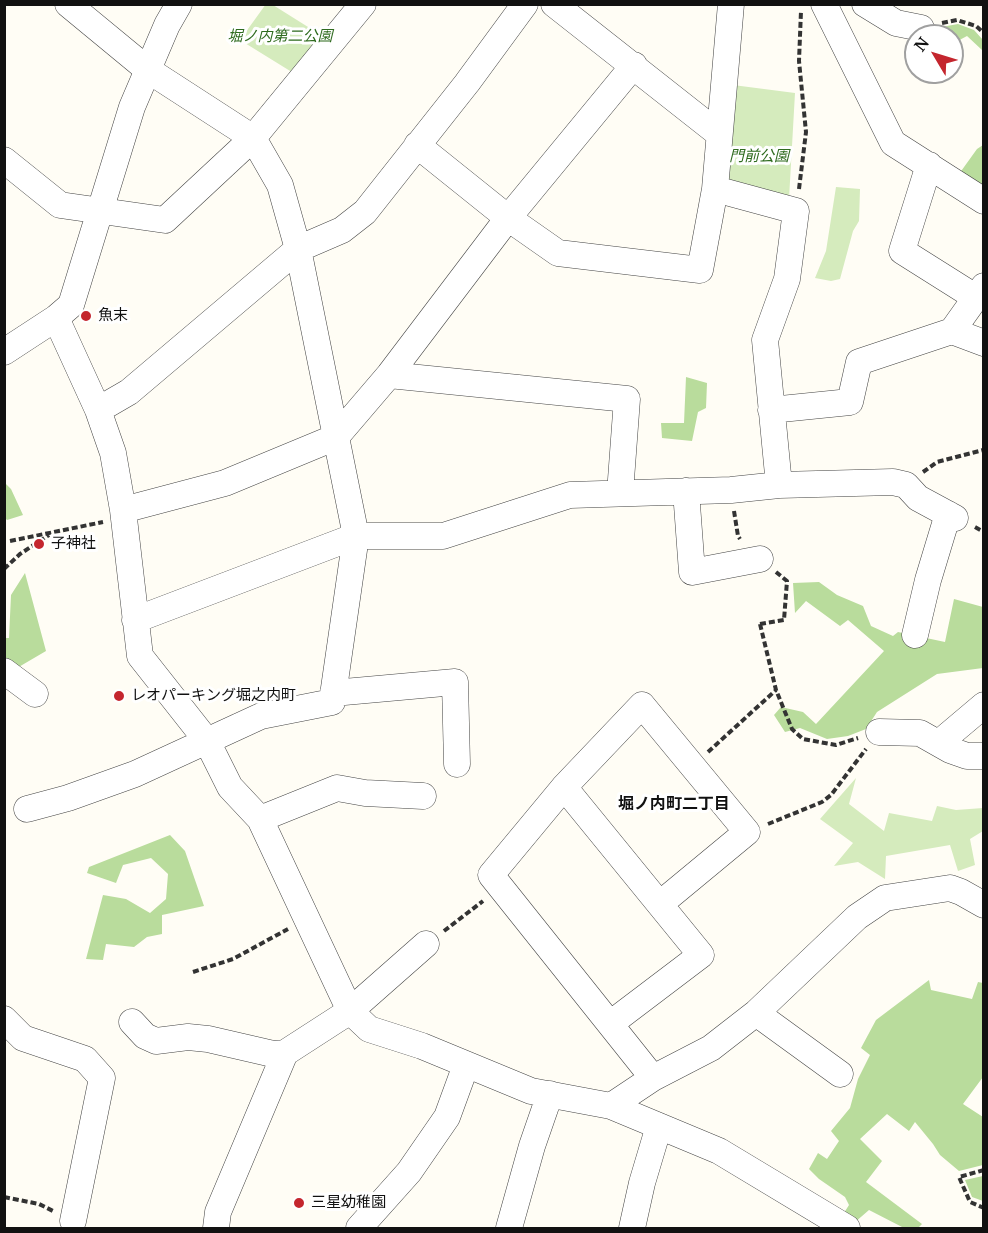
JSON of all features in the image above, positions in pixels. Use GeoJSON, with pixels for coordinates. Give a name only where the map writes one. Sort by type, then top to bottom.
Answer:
{"type":"FeatureCollection","features":[{"type":"Feature","properties":{"kind":"street"},"geometry":{"type":"LineString","coordinates":[[27,809],[68,798],[135,774],[261,716],[332,702],[356,536],[298,249],[280,185],[253,138],[148,70],[68,4]]}},
{"type":"Feature","properties":{"kind":"street"},"geometry":{"type":"LineString","coordinates":[[7,347],[56,318],[71,305],[132,106],[167,25],[179,4]]}},
{"type":"Feature","properties":{"kind":"street"},"geometry":{"type":"LineString","coordinates":[[4,160],[60,205],[101,209],[165,220],[253,138],[363,4]]}},
{"type":"Feature","properties":{"kind":"street"},"geometry":{"type":"LineString","coordinates":[[98,410],[129,392],[298,249],[342,230],[365,212],[467,83],[525,4]]}},
{"type":"Feature","properties":{"kind":"street"},"geometry":{"type":"LineString","coordinates":[[554,4],[720,134]]}},
{"type":"Feature","properties":{"kind":"street"},"geometry":{"type":"LineString","coordinates":[[417,145],[508,218],[558,253],[700,270],[716,189],[731,4]]}},
{"type":"Feature","properties":{"kind":"street"},"geometry":{"type":"LineString","coordinates":[[824,4],[893,143],[984,201]]}},
{"type":"Feature","properties":{"kind":"street"},"geometry":{"type":"LineString","coordinates":[[865,4],[896,23],[904,25]]}},
{"type":"Feature","properties":{"kind":"street"},"geometry":{"type":"LineString","coordinates":[[123,514],[225,483],[336,437],[389,375],[508,218],[634,65]]}},
{"type":"Feature","properties":{"kind":"street"},"geometry":{"type":"LineString","coordinates":[[771,410],[850,402],[859,362],[952,331],[980,291],[902,251],[929,165]]}},
{"type":"Feature","properties":{"kind":"street"},"geometry":{"type":"LineString","coordinates":[[716,189],[796,211],[787,279],[765,340],[779,484]]}},
{"type":"Feature","properties":{"kind":"street"},"geometry":{"type":"LineString","coordinates":[[56,318],[98,410],[113,453],[123,514],[140,656],[207,741],[230,787],[260,819],[350,1011],[369,1029],[422,1046],[531,1091],[611,1106],[719,1151],[847,1228]]}},
{"type":"Feature","properties":{"kind":"street"},"geometry":{"type":"LineString","coordinates":[[952,331],[984,344]]}},
{"type":"Feature","properties":{"kind":"street"},"geometry":{"type":"LineString","coordinates":[[389,375],[627,399],[620,493]]}},
{"type":"Feature","properties":{"kind":"street"},"geometry":{"type":"LineString","coordinates":[[135,621],[356,536],[443,536],[570,495],[730,490],[779,484],[893,482],[906,485],[918,498],[952,516],[928,580],[915,635]]}},
{"type":"Feature","properties":{"kind":"street"},"geometry":{"type":"LineString","coordinates":[[686,491],[692,572],[760,559]]}},
{"type":"Feature","properties":{"kind":"street"},"geometry":{"type":"LineString","coordinates":[[4,671],[35,694]]}},
{"type":"Feature","properties":{"kind":"street"},"geometry":{"type":"LineString","coordinates":[[333,693],[455,682],[457,764]]}},
{"type":"Feature","properties":{"kind":"street"},"geometry":{"type":"LineString","coordinates":[[653,1078],[491,875],[564,787],[642,705],[747,832],[660,904]]}},
{"type":"Feature","properties":{"kind":"street"},"geometry":{"type":"LineString","coordinates":[[939,743],[984,705]]}},
{"type":"Feature","properties":{"kind":"street"},"geometry":{"type":"LineString","coordinates":[[879,732],[921,733],[950,750],[968,756],[984,756]]}},
{"type":"Feature","properties":{"kind":"street"},"geometry":{"type":"LineString","coordinates":[[564,787],[701,955],[610,1024]]}},
{"type":"Feature","properties":{"kind":"street"},"geometry":{"type":"LineString","coordinates":[[260,819],[338,788],[365,793],[423,796]]}},
{"type":"Feature","properties":{"kind":"street"},"geometry":{"type":"LineString","coordinates":[[611,1106],[653,1078],[711,1048],[756,1013],[858,917],[885,898],[950,888],[961,891],[984,905]]}},
{"type":"Feature","properties":{"kind":"street"},"geometry":{"type":"LineString","coordinates":[[132,1022],[145,1035],[156,1041],[188,1037],[273,1053],[285,1053],[350,1011],[426,944]]}},
{"type":"Feature","properties":{"kind":"street"},"geometry":{"type":"LineString","coordinates":[[756,1013],[840,1074]]}},
{"type":"Feature","properties":{"kind":"street"},"geometry":{"type":"LineString","coordinates":[[4,1019],[22,1038],[86,1059],[102,1078],[73,1221]]}},
{"type":"Feature","properties":{"kind":"street"},"geometry":{"type":"LineString","coordinates":[[216,1228],[218,1212],[285,1053]]}},
{"type":"Feature","properties":{"kind":"street"},"geometry":{"type":"LineString","coordinates":[[359,1228],[409,1172],[447,1117],[466,1065]]}},
{"type":"Feature","properties":{"kind":"street"},"geometry":{"type":"LineString","coordinates":[[509,1228],[532,1146],[550,1094]]}},
{"type":"Feature","properties":{"kind":"street"},"geometry":{"type":"LineString","coordinates":[[632,1228],[642,1183],[659,1126]]}},
{"type":"Feature","properties":{"kind":"path"},"geometry":{"type":"LineString","coordinates":[[796,211],[806,132],[799,61],[801,4]]}},
{"type":"Feature","properties":{"kind":"path"},"geometry":{"type":"LineString","coordinates":[[939,24],[957,20],[976,26],[984,33]]}},
{"type":"Feature","properties":{"kind":"path"},"geometry":{"type":"LineString","coordinates":[[906,485],[937,462],[983,450]]}},
{"type":"Feature","properties":{"kind":"path"},"geometry":{"type":"LineString","coordinates":[[10,541],[50,534],[123,514]]}},
{"type":"Feature","properties":{"kind":"path"},"geometry":{"type":"LineString","coordinates":[[4,569],[20,554],[50,534]]}},
{"type":"Feature","properties":{"kind":"path"},"geometry":{"type":"LineString","coordinates":[[784,620],[760,624],[776,690],[792,729],[803,739],[836,745],[879,732]]}},
{"type":"Feature","properties":{"kind":"path"},"geometry":{"type":"LineString","coordinates":[[712,748],[776,690]]}},
{"type":"Feature","properties":{"kind":"path"},"geometry":{"type":"LineString","coordinates":[[747,832],[822,802],[831,795],[879,732]]}},
{"type":"Feature","properties":{"kind":"path"},"geometry":{"type":"LineString","coordinates":[[426,944],[502,887]]}},
{"type":"Feature","properties":{"kind":"path"},"geometry":{"type":"LineString","coordinates":[[193,972],[233,959],[306,919]]}},
{"type":"Feature","properties":{"kind":"path"},"geometry":{"type":"LineString","coordinates":[[984,1170],[959,1178],[970,1202],[984,1208]]}},
{"type":"Feature","properties":{"kind":"path"},"geometry":{"type":"LineString","coordinates":[[4,1197],[39,1204],[73,1221]]}},
{"type":"Feature","properties":{"kind":"green space","name":"堀ノ内第二公園"},"geometry":{"type":"Polygon","coordinates":[[[266,4],[273,5],[324,37],[295,74],[240,40],[266,4]]]}},
{"type":"Feature","properties":{"kind":"green space"},"geometry":{"type":"Polygon","coordinates":[[[964,26],[974,30],[983,40],[983,49],[982,50],[967,36],[964,38],[964,26]]]}},
{"type":"Feature","properties":{"kind":"green space","name":"門前公園"},"geometry":{"type":"Polygon","coordinates":[[[733,85],[795,93],[789,199],[724,182],[733,85]]]}},
{"type":"Feature","properties":{"kind":"green space"},"geometry":{"type":"Polygon","coordinates":[[[983,145],[983,190],[959,174],[977,149],[983,145]]]}},
{"type":"Feature","properties":{"kind":"green space"},"geometry":{"type":"Polygon","coordinates":[[[836,187],[860,189],[859,221],[853,231],[840,279],[831,281],[815,278],[826,251],[836,187]]]}},
{"type":"Feature","properties":{"kind":"green space"},"geometry":{"type":"Polygon","coordinates":[[[686,377],[707,383],[706,408],[698,412],[692,441],[662,438],[661,423],[684,423],[686,377]]]}},
{"type":"Feature","properties":{"kind":"green space"},"geometry":{"type":"Polygon","coordinates":[[[4,482],[11,489],[23,515],[7,520],[5,518],[4,482]]]}},
{"type":"Feature","properties":{"kind":"green space"},"geometry":{"type":"Polygon","coordinates":[[[25,573],[46,651],[17,668],[5,661],[5,638],[9,638],[11,595],[25,573]]]}},
{"type":"Feature","properties":{"kind":"green space"},"geometry":{"type":"Polygon","coordinates":[[[819,582],[837,595],[863,606],[871,626],[893,636],[898,632],[945,642],[954,599],[983,607],[983,668],[937,674],[877,712],[866,729],[848,736],[827,739],[800,728],[785,732],[774,715],[781,707],[803,712],[816,724],[884,651],[848,620],[840,626],[806,601],[795,613],[793,583],[819,582]]]}},
{"type":"Feature","properties":{"kind":"green space"},"geometry":{"type":"Polygon","coordinates":[[[856,778],[849,804],[884,831],[889,813],[932,821],[937,806],[956,810],[983,808],[983,831],[970,839],[975,865],[958,871],[950,845],[886,856],[885,879],[858,862],[834,866],[853,843],[820,819],[856,778]]]}},
{"type":"Feature","properties":{"kind":"green space"},"geometry":{"type":"Polygon","coordinates":[[[170,835],[185,851],[204,906],[162,915],[162,934],[147,937],[134,947],[106,944],[103,960],[86,959],[103,895],[126,899],[150,913],[166,899],[168,874],[151,858],[123,865],[116,883],[87,873],[89,867],[170,835]]]}},
{"type":"Feature","properties":{"kind":"green space"},"geometry":{"type":"Polygon","coordinates":[[[929,980],[931,990],[972,999],[978,982],[983,983],[983,1077],[963,1104],[983,1117],[983,1165],[959,1171],[940,1155],[915,1122],[909,1131],[887,1114],[860,1139],[882,1161],[866,1182],[922,1224],[918,1228],[904,1228],[869,1210],[854,1223],[842,1216],[849,1205],[845,1197],[809,1169],[818,1153],[827,1159],[839,1141],[831,1131],[850,1108],[858,1079],[870,1055],[861,1048],[876,1020],[929,980]]]}},
{"type":"Feature","properties":{"kind":"green space"},"geometry":{"type":"Polygon","coordinates":[[[984,1176],[983,1201],[972,1197],[965,1180],[984,1176]]]}},
{"type":"Feature","properties":{"kind":"place","name":"魚末"},"geometry":{"type":"Point","coordinates":[86,316]}},
{"type":"Feature","properties":{"kind":"place","name":"子神社"},"geometry":{"type":"Point","coordinates":[39,544]}},
{"type":"Feature","properties":{"kind":"place","name":"レオパーキング堀之内町"},"geometry":{"type":"Point","coordinates":[119,696]}},
{"type":"Feature","properties":{"kind":"place","name":"三星幼稚園"},"geometry":{"type":"Point","coordinates":[299,1203]}},
{"type":"Feature","properties":{"kind":"district","name":"堀ノ内町二丁目"},"geometry":{"type":"Point","coordinates":[674,804]}}]}
